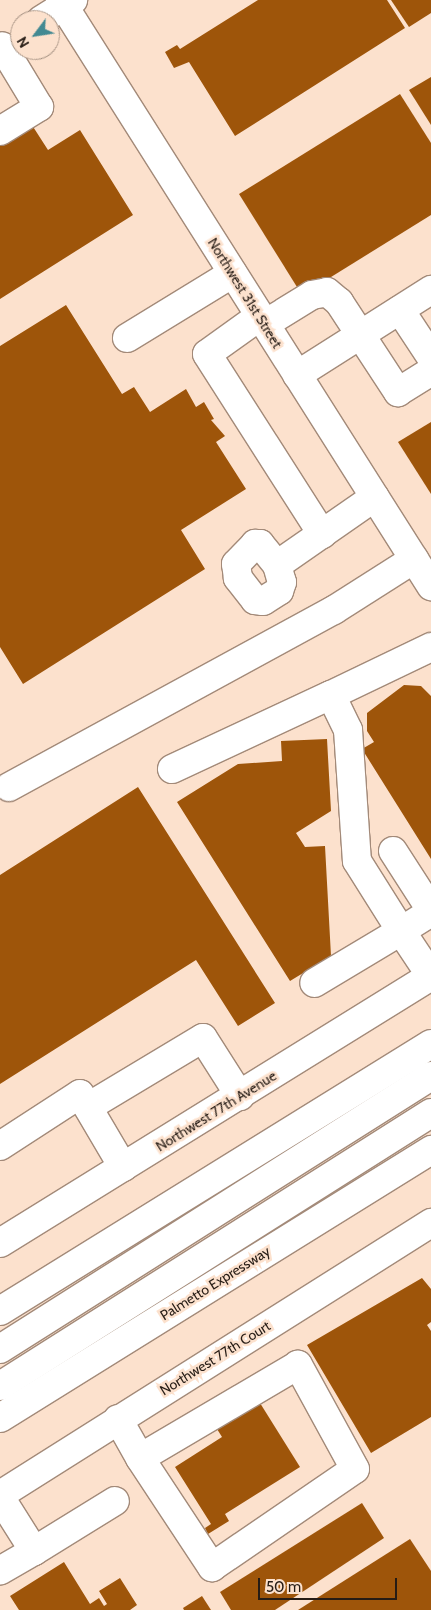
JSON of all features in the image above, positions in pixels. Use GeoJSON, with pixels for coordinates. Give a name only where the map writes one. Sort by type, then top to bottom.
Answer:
{"type":"FeatureCollection","features":[{"type":"Feature","properties":{"kind":"main road"},"geometry":{"type":"LineString","coordinates":[[55,10],[66,2]]}},
{"type":"Feature","properties":{"kind":"main road","name":"Northwest 31st Street"},"geometry":{"type":"LineString","coordinates":[[66,2],[233,273],[431,586]]}},
{"type":"Feature","properties":{"kind":"main road"},"geometry":{"type":"LineString","coordinates":[[0,131],[39,107],[7,42]]}},
{"type":"Feature","properties":{"kind":"main road"},"geometry":{"type":"LineString","coordinates":[[127,338],[233,273]]}},
{"type":"Feature","properties":{"kind":"main road"},"geometry":{"type":"LineString","coordinates":[[297,375],[431,290]]}},
{"type":"Feature","properties":{"kind":"main road"},"geometry":{"type":"LineString","coordinates":[[322,534],[207,354],[263,320],[312,295],[327,292],[338,302],[398,392],[431,371]]}},
{"type":"Feature","properties":{"kind":"main road"},"geometry":{"type":"LineString","coordinates":[[400,310],[431,357]]}},
{"type":"Feature","properties":{"kind":"main road"},"geometry":{"type":"LineString","coordinates":[[277,565],[375,497]]}},
{"type":"Feature","properties":{"kind":"main road"},"geometry":{"type":"LineString","coordinates":[[9,787],[334,610],[414,559]]}},
{"type":"Feature","properties":{"kind":"main road"},"geometry":{"type":"LineString","coordinates":[[172,768],[431,647]]}},
{"type":"Feature","properties":{"kind":"main road"},"geometry":{"type":"LineString","coordinates":[[331,695],[348,730],[357,861],[431,976]]}},
{"type":"Feature","properties":{"kind":"main road"},"geometry":{"type":"LineString","coordinates":[[314,983],[431,911],[393,851]]}},
{"type":"Feature","properties":{"kind":"main road","name":"Northwest 77th Avenue"},"geometry":{"type":"LineString","coordinates":[[0,1243],[431,976]]}},
{"type":"Feature","properties":{"kind":"main road"},"geometry":{"type":"LineString","coordinates":[[88,1107],[203,1038],[240,1096]]}},
{"type":"Feature","properties":{"kind":"main road"},"geometry":{"type":"LineString","coordinates":[[0,1311],[431,1044]]}},
{"type":"Feature","properties":{"kind":"main road"},"geometry":{"type":"LineString","coordinates":[[0,1348],[431,1076]]}},
{"type":"Feature","properties":{"kind":"main road"},"geometry":{"type":"LineString","coordinates":[[0,1146],[80,1094],[123,1168]]}},
{"type":"Feature","properties":{"kind":"main road"},"geometry":{"type":"LineString","coordinates":[[0,1386],[431,1114]]}},
{"type":"Feature","properties":{"kind":"main road","name":"Palmetto Expressway"},"geometry":{"type":"LineString","coordinates":[[0,1418],[431,1150]]}},
{"type":"Feature","properties":{"kind":"main road","name":"Northwest 77th Court"},"geometry":{"type":"LineString","coordinates":[[0,1496],[118,1419],[431,1223]]}},
{"type":"Feature","properties":{"kind":"main road"},"geometry":{"type":"LineString","coordinates":[[118,1419],[140,1458],[212,1567],[355,1469],[298,1365],[140,1458]]}},
{"type":"Feature","properties":{"kind":"main road"},"geometry":{"type":"LineString","coordinates":[[0,1496],[34,1552]]}},
{"type":"Feature","properties":{"kind":"main road"},"geometry":{"type":"LineString","coordinates":[[0,1570],[34,1552],[115,1501]]}},
{"type":"Feature","properties":{"kind":"building"},"geometry":{"type":"Polygon","coordinates":[[[258,0],[387,0],[405,28],[235,136],[189,62],[174,68],[165,52],[177,45],[180,49],[258,0]]]}},
{"type":"Feature","properties":{"kind":"building"},"geometry":{"type":"Polygon","coordinates":[[[391,0],[431,0],[431,13],[409,27],[391,0]]]}},
{"type":"Feature","properties":{"kind":"building"},"geometry":{"type":"Polygon","coordinates":[[[431,77],[431,125],[409,90],[431,77]]]}},
{"type":"Feature","properties":{"kind":"building"},"geometry":{"type":"Polygon","coordinates":[[[400,94],[431,143],[431,215],[302,295],[239,194],[400,94]]]}},
{"type":"Feature","properties":{"kind":"building"},"geometry":{"type":"Polygon","coordinates":[[[30,122],[48,150],[80,130],[133,215],[0,299],[0,141],[30,122]]]}},
{"type":"Feature","properties":{"kind":"building"},"geometry":{"type":"Polygon","coordinates":[[[66,305],[122,394],[134,387],[150,412],[186,389],[196,407],[204,402],[214,419],[211,420],[225,436],[216,442],[246,489],[181,530],[205,569],[23,684],[0,647],[0,346],[66,305]]]}},
{"type":"Feature","properties":{"kind":"building"},"geometry":{"type":"Polygon","coordinates":[[[431,422],[431,494],[398,442],[431,422]]]}},
{"type":"Feature","properties":{"kind":"building"},"geometry":{"type":"Polygon","coordinates":[[[404,685],[421,686],[431,696],[431,859],[362,749],[374,742],[367,731],[367,713],[404,685]]]}},
{"type":"Feature","properties":{"kind":"building"},"geometry":{"type":"Polygon","coordinates":[[[327,739],[331,811],[296,833],[305,847],[325,846],[331,956],[290,981],[177,802],[238,764],[282,761],[281,741],[327,739]]]}},
{"type":"Feature","properties":{"kind":"building"},"geometry":{"type":"Polygon","coordinates":[[[138,787],[275,1003],[238,1026],[196,960],[0,1084],[0,875],[138,787]]]}},
{"type":"Feature","properties":{"kind":"building"},"geometry":{"type":"Polygon","coordinates":[[[422,1278],[431,1289],[431,1322],[427,1325],[431,1331],[431,1417],[371,1453],[307,1345],[422,1278]]]}},
{"type":"Feature","properties":{"kind":"building"},"geometry":{"type":"Polygon","coordinates":[[[260,1403],[300,1467],[225,1514],[229,1521],[208,1534],[205,1528],[211,1524],[175,1467],[222,1437],[217,1429],[260,1403]]]}},
{"type":"Feature","properties":{"kind":"building"},"geometry":{"type":"Polygon","coordinates":[[[362,1503],[384,1538],[275,1610],[231,1610],[220,1592],[362,1503]]]}},
{"type":"Feature","properties":{"kind":"building"},"geometry":{"type":"Polygon","coordinates":[[[410,1539],[431,1571],[431,1610],[298,1610],[410,1539]]]}},
{"type":"Feature","properties":{"kind":"building"},"geometry":{"type":"Polygon","coordinates":[[[64,1562],[90,1604],[99,1598],[104,1606],[107,1604],[99,1591],[120,1578],[137,1605],[130,1610],[19,1610],[10,1596],[64,1562]]]}},
{"type":"Feature","properties":{"kind":"building"},"geometry":{"type":"Polygon","coordinates":[[[202,1596],[211,1610],[184,1610],[183,1608],[202,1596]]]}}]}
